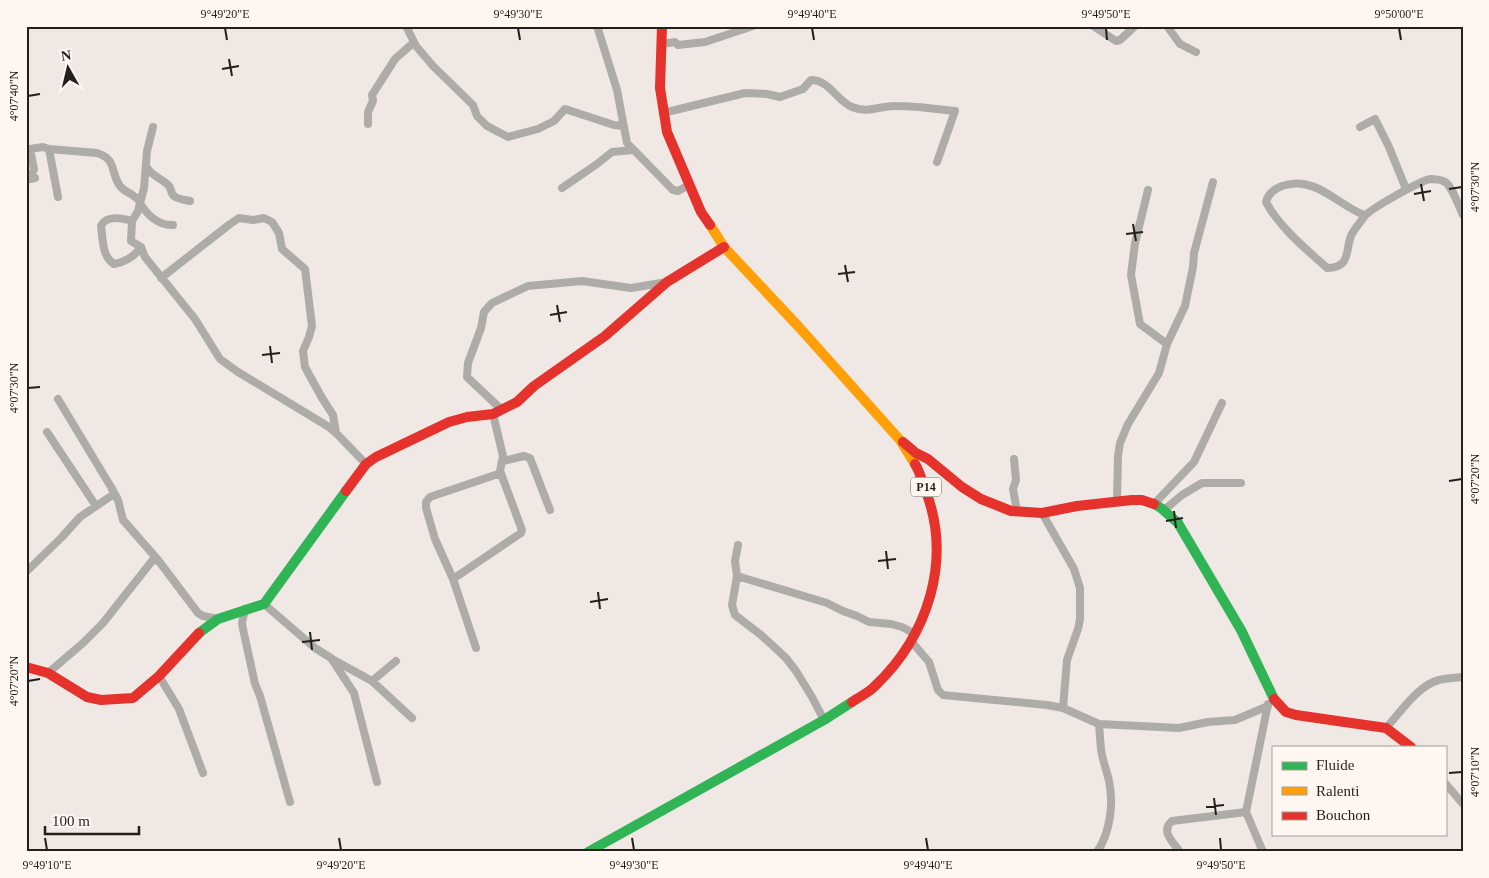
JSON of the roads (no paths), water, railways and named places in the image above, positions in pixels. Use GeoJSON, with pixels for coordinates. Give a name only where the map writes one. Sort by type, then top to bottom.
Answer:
{"type":"FeatureCollection","features":[{"type":"Feature","properties":{"kind":"street"},"geometry":{"type":"LineString","coordinates":[[406,26],[414,43],[433,66],[473,105],[478,116],[487,126],[508,137],[538,129],[554,121],[565,108],[614,125],[624,126]]}},
{"type":"Feature","properties":{"kind":"street"},"geometry":{"type":"LineString","coordinates":[[597,26],[617,90],[627,143],[673,190],[678,190],[688,185]]}},
{"type":"Feature","properties":{"kind":"street","name":"P14"},"geometry":{"type":"LineString","coordinates":[[588,852],[824,720],[858,699],[880,681],[913,638],[922,620],[933,587],[937,547],[932,506],[925,485],[900,440],[724,247],[701,212],[688,185],[668,132],[663,113],[660,88],[662,26]]}},
{"type":"Feature","properties":{"kind":"street"},"geometry":{"type":"LineString","coordinates":[[661,44],[675,42],[678,45],[705,42],[752,26]]}},
{"type":"Feature","properties":{"kind":"street"},"geometry":{"type":"LineString","coordinates":[[1093,26],[1116,40],[1120,40],[1135,26]]}},
{"type":"Feature","properties":{"kind":"street"},"geometry":{"type":"LineString","coordinates":[[1168,26],[1180,44],[1196,52]]}},
{"type":"Feature","properties":{"kind":"street"},"geometry":{"type":"LineString","coordinates":[[368,124],[368,112],[374,101],[372,95],[379,82],[394,58],[414,43]]}},
{"type":"Feature","properties":{"kind":"street"},"geometry":{"type":"LineString","coordinates":[[663,113],[745,93],[767,94],[780,97],[802,89],[811,80],[816,80],[851,107],[866,110],[896,106],[955,111],[937,162]]}},
{"type":"Feature","properties":{"kind":"street"},"geometry":{"type":"LineString","coordinates":[[1360,127],[1375,119],[1389,147],[1406,190]]}},
{"type":"Feature","properties":{"kind":"street"},"geometry":{"type":"LineString","coordinates":[[152,128],[147,151],[144,188],[138,211],[132,221],[131,241],[141,247],[145,257],[195,319],[220,360],[329,427],[366,464]]}},
{"type":"Feature","properties":{"kind":"street"},"geometry":{"type":"LineString","coordinates":[[35,178],[30,179],[34,169],[30,149],[43,147],[103,154],[114,167],[121,188],[137,198],[158,222],[167,226],[173,225]]}},
{"type":"Feature","properties":{"kind":"street"},"geometry":{"type":"LineString","coordinates":[[49,149],[58,197]]}},
{"type":"Feature","properties":{"kind":"street"},"geometry":{"type":"LineString","coordinates":[[562,188],[612,152],[633,150]]}},
{"type":"Feature","properties":{"kind":"street"},"geometry":{"type":"LineString","coordinates":[[146,166],[150,173],[171,188],[172,194],[175,197],[190,201]]}},
{"type":"Feature","properties":{"kind":"street"},"geometry":{"type":"LineString","coordinates":[[1364,215],[1323,190],[1308,185],[1291,184],[1278,187],[1268,195],[1266,202],[1271,213],[1303,247],[1327,268],[1336,267],[1342,263],[1349,249],[1352,234],[1364,215],[1406,190],[1429,180],[1437,179],[1448,185],[1463,215]]}},
{"type":"Feature","properties":{"kind":"street"},"geometry":{"type":"LineString","coordinates":[[1116,501],[1120,443],[1128,424],[1158,373],[1167,344],[1185,306],[1194,253],[1213,182]]}},
{"type":"Feature","properties":{"kind":"street"},"geometry":{"type":"LineString","coordinates":[[1148,190],[1135,243],[1130,275],[1140,324],[1167,344]]}},
{"type":"Feature","properties":{"kind":"street"},"geometry":{"type":"LineString","coordinates":[[132,221],[116,218],[102,223],[108,261],[114,264],[122,263],[136,254],[141,247]]}},
{"type":"Feature","properties":{"kind":"street"},"geometry":{"type":"LineString","coordinates":[[162,278],[239,218],[253,220],[264,218],[272,222],[279,233],[282,249],[305,270],[312,326],[303,351],[305,367],[333,415],[336,433]]}},
{"type":"Feature","properties":{"kind":"street"},"geometry":{"type":"LineString","coordinates":[[26,667],[48,673],[87,697],[101,700],[133,698],[159,676],[202,629],[218,619],[264,604],[358,472],[366,464],[376,457],[449,422],[497,412],[517,402],[534,386],[605,336],[667,282],[724,247]]}},
{"type":"Feature","properties":{"kind":"street"},"geometry":{"type":"LineString","coordinates":[[453,579],[521,533],[522,530],[500,469],[503,461],[497,412],[467,377],[468,362],[481,328],[484,312],[492,303],[528,286],[582,281],[631,288],[667,282]]}},
{"type":"Feature","properties":{"kind":"street"},"geometry":{"type":"LineString","coordinates":[[58,399],[118,500],[122,520],[158,560],[198,613],[218,619]]}},
{"type":"Feature","properties":{"kind":"street"},"geometry":{"type":"LineString","coordinates":[[1154,504],[1194,462],[1222,403]]}},
{"type":"Feature","properties":{"kind":"street"},"geometry":{"type":"LineString","coordinates":[[47,432],[96,506]]}},
{"type":"Feature","properties":{"kind":"street"},"geometry":{"type":"LineString","coordinates":[[900,440],[916,453],[928,459],[962,487],[981,499],[1011,511],[1042,513],[1077,506],[1142,500],[1164,510],[1178,523],[1220,594],[1241,630],[1270,694],[1280,707],[1291,713],[1386,728],[1410,746]]}},
{"type":"Feature","properties":{"kind":"street"},"geometry":{"type":"LineString","coordinates":[[503,461],[524,456],[530,458],[550,510]]}},
{"type":"Feature","properties":{"kind":"street"},"geometry":{"type":"LineString","coordinates":[[1014,459],[1016,480],[1013,489],[1017,511]]}},
{"type":"Feature","properties":{"kind":"street"},"geometry":{"type":"LineString","coordinates":[[476,648],[453,579],[435,539],[426,502],[430,497],[501,473]]}},
{"type":"Feature","properties":{"kind":"street"},"geometry":{"type":"LineString","coordinates":[[1164,510],[1182,495],[1202,483],[1241,483]]}},
{"type":"Feature","properties":{"kind":"street"},"geometry":{"type":"LineString","coordinates":[[26,572],[80,517],[114,494]]}},
{"type":"Feature","properties":{"kind":"street"},"geometry":{"type":"LineString","coordinates":[[1042,513],[1074,569],[1080,588],[1080,619],[1067,660],[1063,708]]}},
{"type":"Feature","properties":{"kind":"street"},"geometry":{"type":"LineString","coordinates":[[738,545],[737,576],[732,605],[734,615],[786,658],[812,697],[824,720]]}},
{"type":"Feature","properties":{"kind":"street"},"geometry":{"type":"LineString","coordinates":[[48,673],[94,634],[152,561],[158,560]]}},
{"type":"Feature","properties":{"kind":"street"},"geometry":{"type":"LineString","coordinates":[[737,576],[827,603],[869,622],[902,627],[913,638],[929,662],[938,690],[943,695],[1037,703],[1063,708],[1099,724],[1179,728],[1208,722],[1235,720],[1268,706]]}},
{"type":"Feature","properties":{"kind":"street"},"geometry":{"type":"LineString","coordinates":[[264,604],[315,648],[372,681],[412,718]]}},
{"type":"Feature","properties":{"kind":"street"},"geometry":{"type":"LineString","coordinates":[[245,609],[242,623],[255,684],[290,802]]}},
{"type":"Feature","properties":{"kind":"street"},"geometry":{"type":"LineString","coordinates":[[331,658],[354,693],[377,782]]}},
{"type":"Feature","properties":{"kind":"street"},"geometry":{"type":"LineString","coordinates":[[372,681],[396,661]]}},
{"type":"Feature","properties":{"kind":"street"},"geometry":{"type":"LineString","coordinates":[[159,676],[179,709],[203,773]]}},
{"type":"Feature","properties":{"kind":"street"},"geometry":{"type":"LineString","coordinates":[[1386,728],[1418,692],[1427,685],[1438,680],[1463,677]]}},
{"type":"Feature","properties":{"kind":"street"},"geometry":{"type":"LineString","coordinates":[[1263,852],[1246,812],[1270,694]]}},
{"type":"Feature","properties":{"kind":"street"},"geometry":{"type":"LineString","coordinates":[[1096,852],[1105,838],[1111,802],[1110,782],[1101,748],[1099,724]]}},
{"type":"Feature","properties":{"kind":"street"},"geometry":{"type":"LineString","coordinates":[[1446,784],[1463,804]]}},
{"type":"Feature","properties":{"kind":"street"},"geometry":{"type":"LineString","coordinates":[[1180,852],[1168,836],[1166,829],[1172,821],[1246,812]]}}]}
